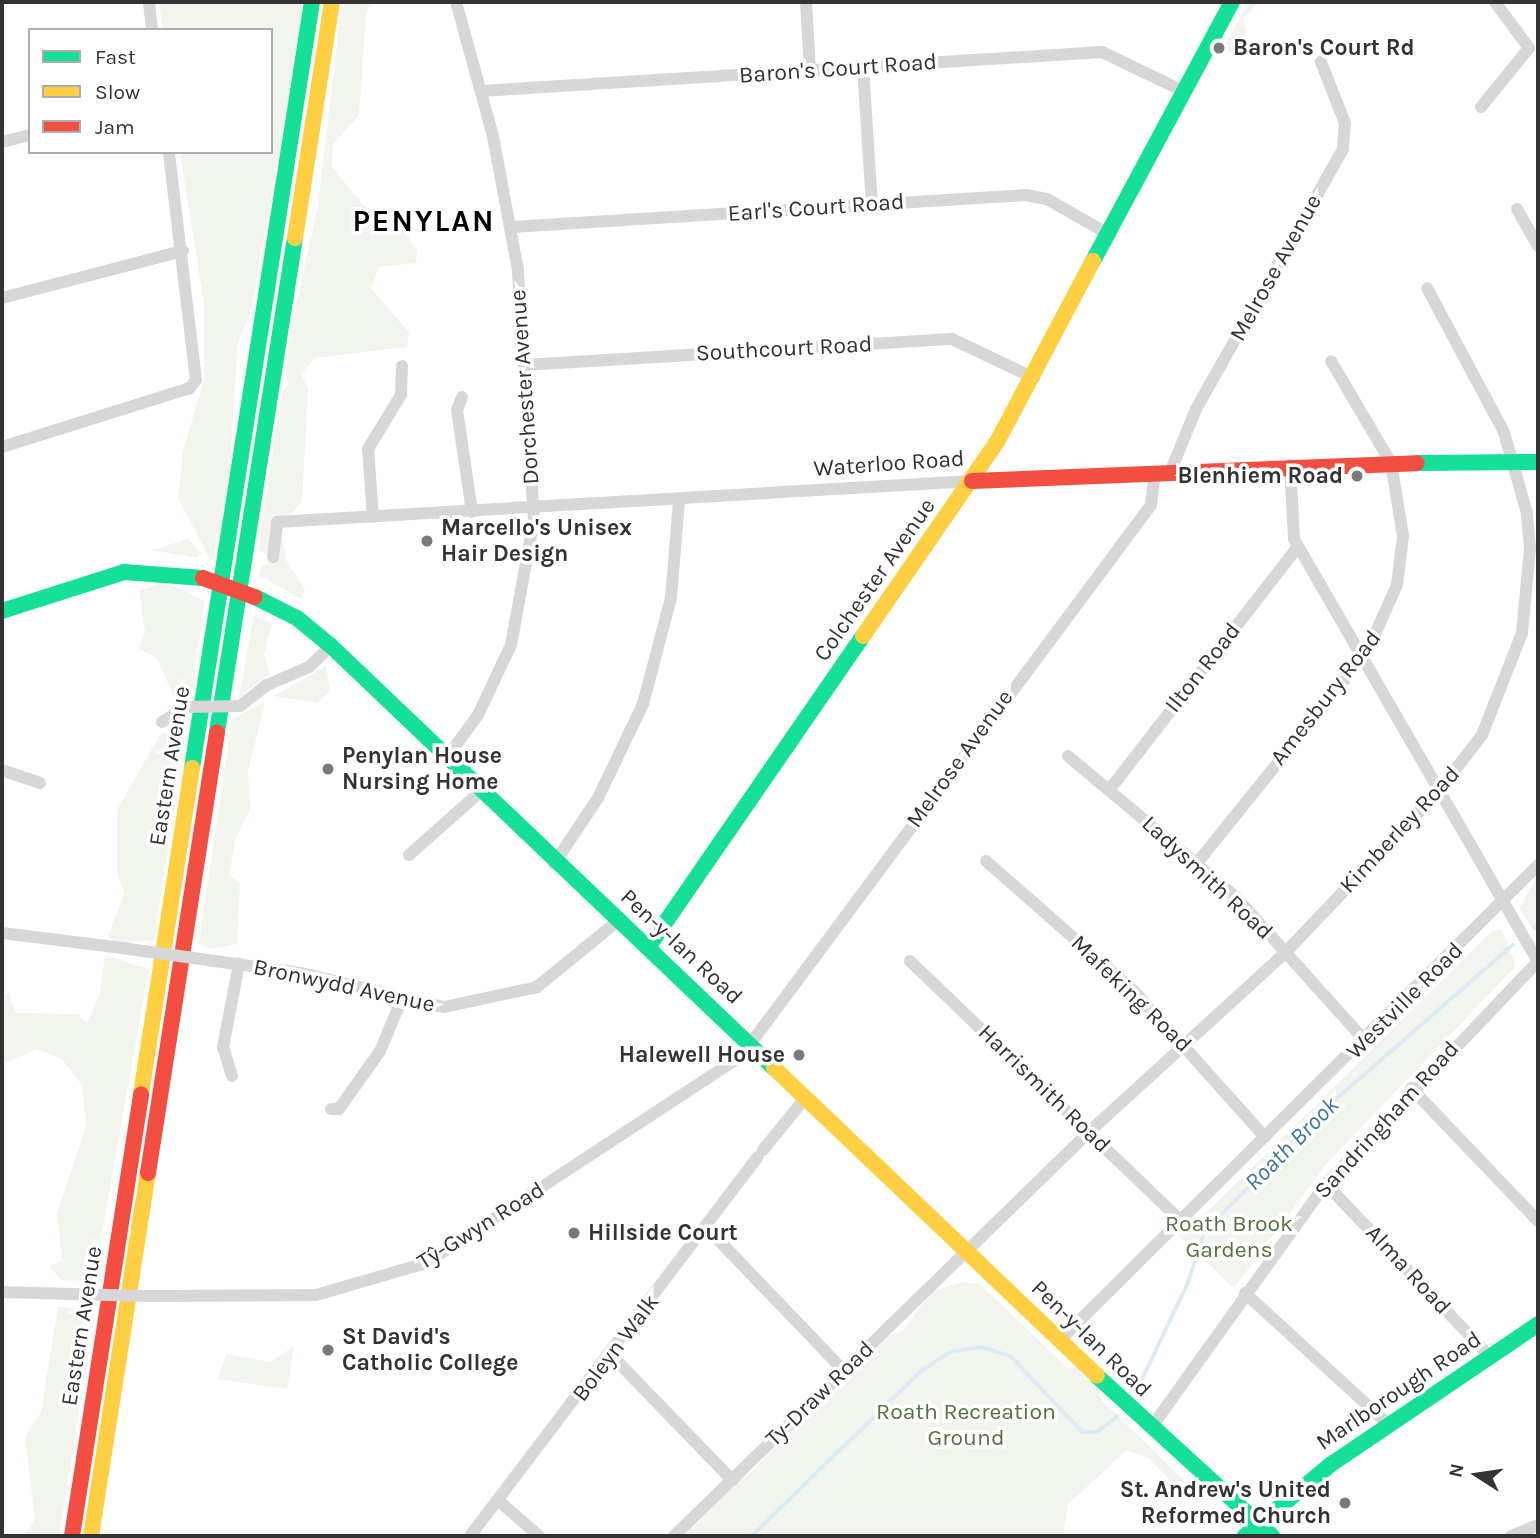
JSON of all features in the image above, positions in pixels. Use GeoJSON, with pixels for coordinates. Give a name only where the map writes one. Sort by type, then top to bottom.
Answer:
{"type":"FeatureCollection","features":[{"type":"Feature","properties":{"kind":"main road","name":"Eastern Avenue"},"geometry":{"type":"LineString","coordinates":[[72,1536],[312,2]]}},
{"type":"Feature","properties":{"kind":"main road","name":"Eastern Avenue"},"geometry":{"type":"LineString","coordinates":[[91,1536],[332,2]]}},
{"type":"Feature","properties":{"kind":"main road","name":"Colchester Avenue"},"geometry":{"type":"LineString","coordinates":[[649,946],[972,481],[1034,378],[1232,2]]}},
{"type":"Feature","properties":{"kind":"main road","name":"Waterloo Road"},"geometry":{"type":"LineString","coordinates":[[972,481],[1290,465],[1538,462]]}},
{"type":"Feature","properties":{"kind":"main road","name":"Pen-y-lan Road"},"geometry":{"type":"LineString","coordinates":[[2,611],[124,572],[202,578],[256,597],[297,618],[331,646],[554,864],[649,946],[753,1045],[1107,1385],[1251,1532],[1272,1536]]}},
{"type":"Feature","properties":{"kind":"main road","name":"Marlborough Road"},"geometry":{"type":"LineString","coordinates":[[1251,1532],[1330,1465],[1538,1324]]}},
{"type":"Feature","properties":{"kind":"street"},"geometry":{"type":"LineString","coordinates":[[149,2],[152,28]]}},
{"type":"Feature","properties":{"kind":"street","name":"Dorchester Avenue"},"geometry":{"type":"LineString","coordinates":[[446,759],[478,715],[512,645],[533,508],[525,365],[512,228],[481,91],[456,2]]}},
{"type":"Feature","properties":{"kind":"street"},"geometry":{"type":"LineString","coordinates":[[806,2],[810,70]]}},
{"type":"Feature","properties":{"kind":"street"},"geometry":{"type":"LineString","coordinates":[[1482,107],[1530,48],[1495,2]]}},
{"type":"Feature","properties":{"kind":"street","name":"Baron's Court Road"},"geometry":{"type":"LineString","coordinates":[[481,91],[1102,52],[1185,92]]}},
{"type":"Feature","properties":{"kind":"street","name":"Melrose Avenue"},"geometry":{"type":"LineString","coordinates":[[753,1045],[1151,505],[1163,470],[1346,140],[1321,62]]}},
{"type":"Feature","properties":{"kind":"street"},"geometry":{"type":"LineString","coordinates":[[863,67],[872,205]]}},
{"type":"Feature","properties":{"kind":"street"},"geometry":{"type":"LineString","coordinates":[[2,142],[28,136]]}},
{"type":"Feature","properties":{"kind":"street"},"geometry":{"type":"LineString","coordinates":[[2,447],[190,388],[197,380],[169,154]]}},
{"type":"Feature","properties":{"kind":"street","name":"Earl's Court Road"},"geometry":{"type":"LineString","coordinates":[[512,228],[1038,196],[1110,235]]}},
{"type":"Feature","properties":{"kind":"street"},"geometry":{"type":"LineString","coordinates":[[1517,209],[1538,246]]}},
{"type":"Feature","properties":{"kind":"street"},"geometry":{"type":"LineString","coordinates":[[2,298],[183,251]]}},
{"type":"Feature","properties":{"kind":"street","name":"Kimberley Road"},"geometry":{"type":"LineString","coordinates":[[968,1252],[1089,1132],[1286,952],[1439,791],[1491,719],[1522,633],[1530,549],[1518,462],[1427,288]]}},
{"type":"Feature","properties":{"kind":"street","name":"Southcourt Road"},"geometry":{"type":"LineString","coordinates":[[525,365],[952,339],[1034,378]]}},
{"type":"Feature","properties":{"kind":"street","name":"Amesbury Road"},"geometry":{"type":"LineString","coordinates":[[1197,863],[1362,658],[1391,604],[1402,559],[1391,463],[1331,361]]}},
{"type":"Feature","properties":{"kind":"street"},"geometry":{"type":"LineString","coordinates":[[373,517],[368,449],[401,396],[402,366]]}},
{"type":"Feature","properties":{"kind":"street"},"geometry":{"type":"LineString","coordinates":[[462,397],[457,410],[472,512]]}},
{"type":"Feature","properties":{"kind":"street"},"geometry":{"type":"LineString","coordinates":[[1290,465],[1291,523],[1298,547],[1538,961]]}},
{"type":"Feature","properties":{"kind":"street","name":"Waterloo Road"},"geometry":{"type":"LineString","coordinates":[[272,557],[277,522],[972,481]]}},
{"type":"Feature","properties":{"kind":"street"},"geometry":{"type":"LineString","coordinates":[[554,864],[609,777],[643,704],[671,598],[679,500]]}},
{"type":"Feature","properties":{"kind":"street","name":"Ilton Road"},"geometry":{"type":"LineString","coordinates":[[1110,789],[1298,547]]}},
{"type":"Feature","properties":{"kind":"street"},"geometry":{"type":"LineString","coordinates":[[162,722],[186,707],[240,706],[267,685],[309,667],[331,646]]}},
{"type":"Feature","properties":{"kind":"street","name":"Ladysmith Road"},"geometry":{"type":"LineString","coordinates":[[1068,756],[1197,863],[1286,952],[1365,1041]]}},
{"type":"Feature","properties":{"kind":"street"},"geometry":{"type":"LineString","coordinates":[[2,770],[40,783]]}},
{"type":"Feature","properties":{"kind":"street"},"geometry":{"type":"LineString","coordinates":[[409,855],[480,792]]}},
{"type":"Feature","properties":{"kind":"street","name":"Mafeking Road"},"geometry":{"type":"LineString","coordinates":[[986,861],[1134,991],[1265,1137]]}},
{"type":"Feature","properties":{"kind":"street","name":"Westville Road"},"geometry":{"type":"LineString","coordinates":[[1060,1340],[1177,1217],[1365,1041],[1505,903],[1538,865]]}},
{"type":"Feature","properties":{"kind":"street","name":"Bronwydd Avenue"},"geometry":{"type":"LineString","coordinates":[[2,933],[301,973],[401,1001],[444,1007],[532,990],[619,920]]}},
{"type":"Feature","properties":{"kind":"street","name":"Harrismith Road"},"geometry":{"type":"LineString","coordinates":[[910,961],[1177,1217]]}},
{"type":"Feature","properties":{"kind":"street","name":"Sandringham Road"},"geometry":{"type":"LineString","coordinates":[[1151,1429],[1245,1293],[1326,1184],[1411,1088],[1538,961]]}},
{"type":"Feature","properties":{"kind":"street"},"geometry":{"type":"LineString","coordinates":[[232,1076],[223,1047],[239,964]]}},
{"type":"Feature","properties":{"kind":"street"},"geometry":{"type":"LineString","coordinates":[[331,1109],[339,1109],[380,1051],[401,1001]]}},
{"type":"Feature","properties":{"kind":"street","name":"Tŷ-Gwyn Road"},"geometry":{"type":"LineString","coordinates":[[2,1292],[146,1296],[316,1295],[426,1263],[753,1045]]}},
{"type":"Feature","properties":{"kind":"street"},"geometry":{"type":"LineString","coordinates":[[1411,1088],[1538,1220]]}},
{"type":"Feature","properties":{"kind":"street","name":"Boleyn Walk"},"geometry":{"type":"LineString","coordinates":[[470,1536],[612,1356],[760,1153],[806,1097]]}},
{"type":"Feature","properties":{"kind":"street","name":"Alma Road"},"geometry":{"type":"LineString","coordinates":[[1326,1184],[1490,1357]]}},
{"type":"Feature","properties":{"kind":"street"},"geometry":{"type":"LineString","coordinates":[[706,1227],[844,1371]]}},
{"type":"Feature","properties":{"kind":"street","name":"Ty-Draw Road"},"geometry":{"type":"LineString","coordinates":[[674,1536],[968,1252]]}},
{"type":"Feature","properties":{"kind":"street"},"geometry":{"type":"LineString","coordinates":[[1245,1293],[1390,1426]]}},
{"type":"Feature","properties":{"kind":"street"},"geometry":{"type":"LineString","coordinates":[[612,1356],[732,1480]]}},
{"type":"Feature","properties":{"kind":"street"},"geometry":{"type":"LineString","coordinates":[[499,1501],[539,1536]]}},
{"type":"Feature","properties":{"kind":"street"},"geometry":{"type":"LineString","coordinates":[[1511,1536],[1538,1525]]}},
{"type":"Feature","properties":{"kind":"green space"},"geometry":{"type":"Polygon","coordinates":[[[159,2],[304,2],[252,309],[238,341],[229,477],[212,563],[178,498],[183,451],[204,380],[204,304],[180,154],[273,154],[273,28],[163,28],[159,2]]]}},
{"type":"Feature","properties":{"kind":"green space"},"geometry":{"type":"Polygon","coordinates":[[[342,2],[375,2],[366,12],[359,115],[333,144],[332,167],[363,205],[405,232],[417,251],[416,263],[379,267],[371,288],[409,333],[407,347],[315,358],[301,374],[308,389],[302,501],[281,526],[286,560],[305,589],[301,599],[259,575],[262,566],[276,559],[258,550],[282,390],[288,386],[286,354],[318,204],[342,2]]]}},
{"type":"Feature","properties":{"kind":"green space"},"geometry":{"type":"Polygon","coordinates":[[[1248,2],[1259,2],[1243,18],[1248,42],[1219,58],[1248,2]]]}},
{"type":"Feature","properties":{"kind":"green space"},"geometry":{"type":"Polygon","coordinates":[[[188,539],[201,553],[196,558],[152,550],[188,539]]]}},
{"type":"Feature","properties":{"kind":"green space"},"geometry":{"type":"Polygon","coordinates":[[[166,582],[205,601],[191,696],[177,704],[157,658],[139,649],[145,632],[139,590],[166,582]]]}},
{"type":"Feature","properties":{"kind":"green space"},"geometry":{"type":"Polygon","coordinates":[[[254,615],[272,624],[264,655],[270,674],[239,698],[254,615]]]}},
{"type":"Feature","properties":{"kind":"green space"},"geometry":{"type":"Polygon","coordinates":[[[326,666],[330,691],[317,703],[274,696],[326,666]]]}},
{"type":"Feature","properties":{"kind":"green space"},"geometry":{"type":"Polygon","coordinates":[[[265,702],[248,771],[250,810],[236,837],[229,875],[240,883],[237,944],[210,949],[199,943],[232,719],[265,702]]]}},
{"type":"Feature","properties":{"kind":"green space"},"geometry":{"type":"Polygon","coordinates":[[[189,713],[154,940],[115,944],[108,936],[124,894],[117,871],[117,810],[160,735],[177,730],[189,713]]]}},
{"type":"Feature","properties":{"kind":"green space"},"geometry":{"type":"Polygon","coordinates":[[[1538,875],[1538,936],[1519,908],[1538,875]]]}},
{"type":"Feature","properties":{"kind":"green space","name":"Roath Brook Gardens"},"geometry":{"type":"Polygon","coordinates":[[[1493,930],[1502,930],[1516,966],[1328,1162],[1234,1288],[1174,1231],[1195,1224],[1493,930]]]}},
{"type":"Feature","properties":{"kind":"green space"},"geometry":{"type":"Polygon","coordinates":[[[105,955],[149,969],[96,1266],[100,1281],[61,1280],[49,1266],[62,1261],[57,1213],[86,1127],[82,1085],[62,1059],[36,1049],[2,1065],[2,994],[9,994],[16,1013],[78,1014],[87,1023],[100,994],[105,955]]]}},
{"type":"Feature","properties":{"kind":"green space","name":"Roath Recreation Ground"},"geometry":{"type":"Polygon","coordinates":[[[961,1282],[980,1284],[1069,1369],[1081,1365],[1092,1374],[1102,1401],[1184,1480],[1170,1494],[1175,1485],[1148,1457],[1126,1451],[1068,1504],[1063,1536],[682,1536],[699,1521],[696,1514],[753,1470],[832,1386],[841,1389],[848,1382],[852,1368],[880,1339],[902,1331],[932,1292],[961,1282]]]}},
{"type":"Feature","properties":{"kind":"green space"},"geometry":{"type":"Polygon","coordinates":[[[58,1307],[96,1309],[59,1536],[24,1536],[35,1519],[25,1437],[41,1412],[58,1307]]]}},
{"type":"Feature","properties":{"kind":"green space"},"geometry":{"type":"Polygon","coordinates":[[[294,1346],[287,1389],[218,1379],[226,1354],[271,1362],[294,1346]]]}},
{"type":"Feature","properties":{"kind":"waterway","name":"Roath Brook"},"geometry":{"type":"LineString","coordinates":[[1534,928],[1538,925]]}},
{"type":"Feature","properties":{"kind":"waterway","name":"Roath Brook"},"geometry":{"type":"LineString","coordinates":[[1136,1392],[1188,1283],[1204,1232],[1334,1101],[1513,945]]}},
{"type":"Feature","properties":{"kind":"waterway","name":"Roath Brook"},"geometry":{"type":"LineString","coordinates":[[752,1536],[921,1371],[950,1352],[981,1347],[1011,1356],[1082,1432],[1097,1432],[1117,1417]]}},
{"type":"Feature","properties":{"kind":"traffic: fast"},"geometry":{"type":"LineString","coordinates":[[192,768],[312,2]]}},
{"type":"Feature","properties":{"kind":"traffic: fast"},"geometry":{"type":"LineString","coordinates":[[1093,261],[1232,2]]}},
{"type":"Feature","properties":{"kind":"traffic: fast"},"geometry":{"type":"LineString","coordinates":[[217,732],[295,238]]}},
{"type":"Feature","properties":{"kind":"traffic: fast"},"geometry":{"type":"LineString","coordinates":[[1417,463],[1538,462]]}},
{"type":"Feature","properties":{"kind":"traffic: fast"},"geometry":{"type":"LineString","coordinates":[[2,611],[124,572],[203,578]]}},
{"type":"Feature","properties":{"kind":"traffic: fast"},"geometry":{"type":"LineString","coordinates":[[255,597],[297,618],[331,646],[774,1068]]}},
{"type":"Feature","properties":{"kind":"traffic: fast"},"geometry":{"type":"LineString","coordinates":[[649,946],[863,636]]}},
{"type":"Feature","properties":{"kind":"traffic: fast"},"geometry":{"type":"LineString","coordinates":[[1245,1536],[1330,1465],[1538,1324]]}},
{"type":"Feature","properties":{"kind":"traffic: fast"},"geometry":{"type":"LineString","coordinates":[[1097,1376],[1272,1536]]}},
{"type":"Feature","properties":{"kind":"traffic: slow"},"geometry":{"type":"LineString","coordinates":[[295,238],[332,2]]}},
{"type":"Feature","properties":{"kind":"traffic: slow"},"geometry":{"type":"LineString","coordinates":[[863,636],[997,442],[1093,261]]}},
{"type":"Feature","properties":{"kind":"traffic: slow"},"geometry":{"type":"LineString","coordinates":[[141,1094],[192,768]]}},
{"type":"Feature","properties":{"kind":"traffic: slow"},"geometry":{"type":"LineString","coordinates":[[774,1068],[1097,1376]]}},
{"type":"Feature","properties":{"kind":"traffic: slow"},"geometry":{"type":"LineString","coordinates":[[91,1536],[148,1173]]}},
{"type":"Feature","properties":{"kind":"traffic: jam"},"geometry":{"type":"LineString","coordinates":[[972,481],[1417,463]]}},
{"type":"Feature","properties":{"kind":"traffic: jam"},"geometry":{"type":"LineString","coordinates":[[203,578],[255,597]]}},
{"type":"Feature","properties":{"kind":"traffic: jam"},"geometry":{"type":"LineString","coordinates":[[148,1173],[217,732]]}},
{"type":"Feature","properties":{"kind":"traffic: jam"},"geometry":{"type":"LineString","coordinates":[[72,1536],[141,1094]]}},
{"type":"Feature","properties":{"kind":"place","name":"Baron's Court Rd"},"geometry":{"type":"Point","coordinates":[1219,48]}},
{"type":"Feature","properties":{"kind":"place","name":"Blenhiem Road"},"geometry":{"type":"Point","coordinates":[1357,476]}},
{"type":"Feature","properties":{"kind":"place","name":"Marcello's Unisex Hair Design"},"geometry":{"type":"Point","coordinates":[427,541]}},
{"type":"Feature","properties":{"kind":"place","name":"Penylan House Nursing Home"},"geometry":{"type":"Point","coordinates":[328,769]}},
{"type":"Feature","properties":{"kind":"place","name":"Halewell House"},"geometry":{"type":"Point","coordinates":[799,1055]}},
{"type":"Feature","properties":{"kind":"place","name":"Hillside Court"},"geometry":{"type":"Point","coordinates":[574,1233]}},
{"type":"Feature","properties":{"kind":"place","name":"St David's Catholic College"},"geometry":{"type":"Point","coordinates":[328,1350]}},
{"type":"Feature","properties":{"kind":"place","name":"St. Andrew's United Reformed Church"},"geometry":{"type":"Point","coordinates":[1345,1503]}},
{"type":"Feature","properties":{"kind":"district","name":"PENYLAN"},"geometry":{"type":"Point","coordinates":[424,221]}}]}
